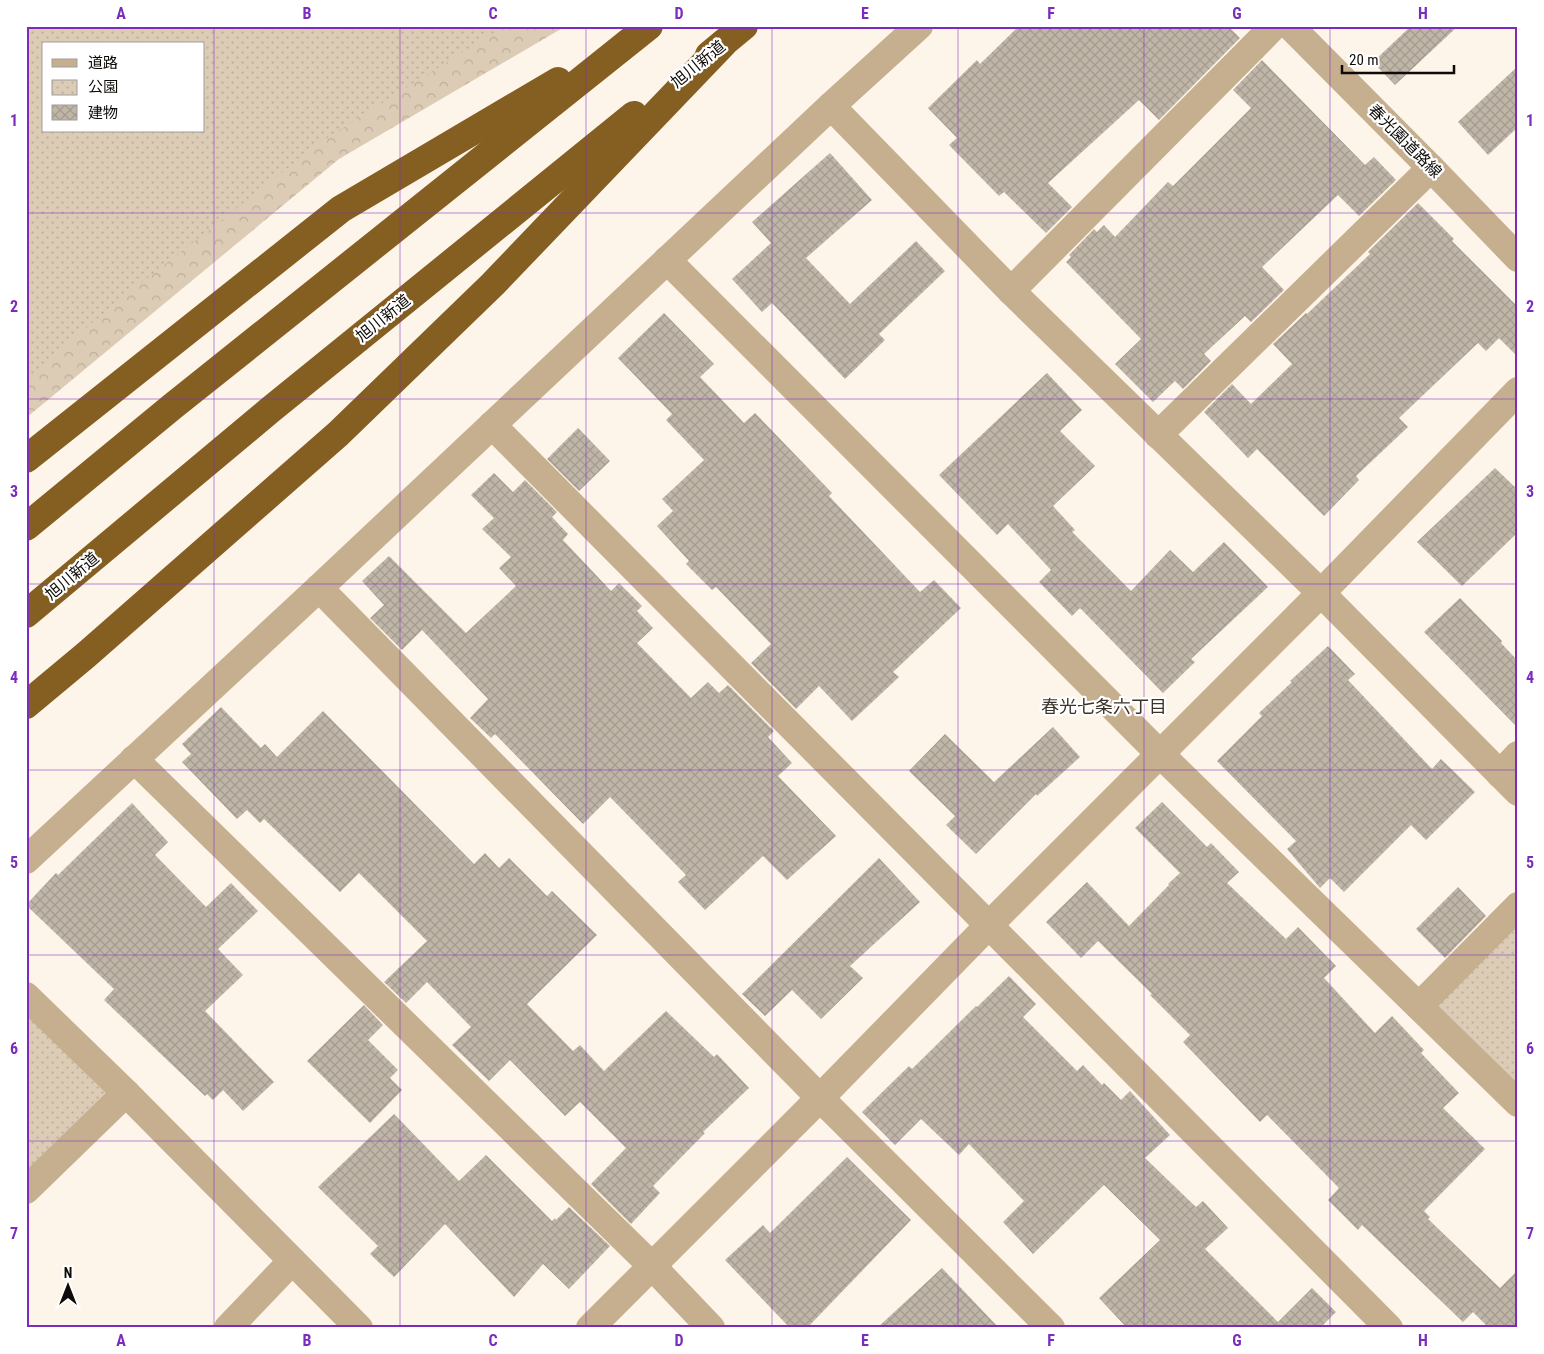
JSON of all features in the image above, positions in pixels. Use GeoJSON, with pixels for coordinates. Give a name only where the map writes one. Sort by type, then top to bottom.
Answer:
{"type":"FeatureCollection","features":[{"type":"Feature","properties":{"kind":"highway","name":"旭川新道"},"geometry":{"type":"LineString","coordinates":[[26,614],[278,404],[744,26]]}},
{"type":"Feature","properties":{"kind":"highway"},"geometry":{"type":"LineString","coordinates":[[26,459],[342,209],[647,28]]}},
{"type":"Feature","properties":{"kind":"highway"},"geometry":{"type":"LineString","coordinates":[[26,526],[647,28]]}},
{"type":"Feature","properties":{"kind":"highway"},"geometry":{"type":"LineString","coordinates":[[26,705],[86,656],[338,434],[493,284],[722,44]]}},
{"type":"Feature","properties":{"kind":"street"},"geometry":{"type":"LineString","coordinates":[[26,860],[319,588],[831,106],[919,26]]}},
{"type":"Feature","properties":{"kind":"street"},"geometry":{"type":"LineString","coordinates":[[1011,291],[1274,26]]}},
{"type":"Feature","properties":{"kind":"street","name":"春光園道路線"},"geometry":{"type":"LineString","coordinates":[[1290,26],[1432,168],[1518,258]]}},
{"type":"Feature","properties":{"kind":"street"},"geometry":{"type":"LineString","coordinates":[[831,106],[1011,291],[1321,593],[1512,774]]}},
{"type":"Feature","properties":{"kind":"street"},"geometry":{"type":"LineString","coordinates":[[1158,435],[1432,168]]}},
{"type":"Feature","properties":{"kind":"street"},"geometry":{"type":"LineString","coordinates":[[667,260],[1160,754],[1518,1104]]}},
{"type":"Feature","properties":{"kind":"street"},"geometry":{"type":"LineString","coordinates":[[590,1328],[1321,593],[1518,391]]}},
{"type":"Feature","properties":{"kind":"street"},"geometry":{"type":"LineString","coordinates":[[492,425],[1389,1328]]}},
{"type":"Feature","properties":{"kind":"street"},"geometry":{"type":"LineString","coordinates":[[319,588],[820,1098],[1051,1328]]}},
{"type":"Feature","properties":{"kind":"street"},"geometry":{"type":"LineString","coordinates":[[134,759],[652,1266],[712,1328]]}},
{"type":"Feature","properties":{"kind":"street"},"geometry":{"type":"LineString","coordinates":[[1419,1006],[1518,906]]}},
{"type":"Feature","properties":{"kind":"street"},"geometry":{"type":"LineString","coordinates":[[26,996],[126,1093],[358,1328]]}},
{"type":"Feature","properties":{"kind":"street"},"geometry":{"type":"LineString","coordinates":[[26,1190],[126,1093]]}},
{"type":"Feature","properties":{"kind":"street"},"geometry":{"type":"LineString","coordinates":[[228,1328],[292,1261]]}},
{"type":"Feature","properties":{"kind":"green space"},"geometry":{"type":"Polygon","coordinates":[[[26,26],[566,26],[339,159],[26,418],[26,26]]]}},
{"type":"Feature","properties":{"kind":"green space"},"geometry":{"type":"Polygon","coordinates":[[[26,26],[504,26],[321,142],[122,298],[26,379],[26,26]]]}},
{"type":"Feature","properties":{"kind":"green space"},"geometry":{"type":"Polygon","coordinates":[[[1518,906],[1518,1103],[1419,1006],[1518,906]]]}},
{"type":"Feature","properties":{"kind":"green space"},"geometry":{"type":"Polygon","coordinates":[[[26,996],[126,1093],[26,1190],[26,996]]]}},
{"type":"Feature","properties":{"kind":"building"},"geometry":{"type":"Polygon","coordinates":[[[1019,26],[1228,26],[1240,38],[1159,120],[1139,100],[1048,183],[1072,207],[1046,233],[1004,192],[999,196],[949,145],[957,138],[928,108],[977,60],[980,64],[1019,26]]]}},
{"type":"Feature","properties":{"kind":"building"},"geometry":{"type":"Polygon","coordinates":[[[1411,26],[1458,26],[1395,85],[1373,62],[1411,26]]]}},
{"type":"Feature","properties":{"kind":"building"},"geometry":{"type":"Polygon","coordinates":[[[1262,60],[1365,165],[1374,157],[1396,180],[1359,216],[1338,195],[1262,267],[1284,290],[1251,322],[1245,316],[1204,354],[1211,361],[1183,389],[1175,381],[1153,402],[1115,364],[1141,339],[1066,262],[1071,257],[1069,255],[1094,229],[1097,232],[1104,225],[1115,237],[1168,182],[1173,186],[1251,108],[1233,90],[1262,60]]]}},
{"type":"Feature","properties":{"kind":"building"},"geometry":{"type":"Polygon","coordinates":[[[1518,66],[1518,127],[1488,155],[1458,122],[1518,66]]]}},
{"type":"Feature","properties":{"kind":"building"},"geometry":{"type":"Polygon","coordinates":[[[830,153],[872,200],[806,258],[850,304],[916,241],[945,271],[879,334],[885,340],[845,379],[772,303],[762,312],[732,279],[771,243],[752,222],[830,153]]]}},
{"type":"Feature","properties":{"kind":"building"},"geometry":{"type":"Polygon","coordinates":[[[1418,203],[1454,239],[1452,241],[1518,307],[1518,357],[1499,338],[1486,351],[1478,343],[1399,418],[1408,427],[1356,476],[1359,480],[1324,516],[1257,449],[1248,458],[1204,412],[1232,384],[1251,404],[1292,364],[1273,344],[1370,254],[1368,252],[1418,203]]]}},
{"type":"Feature","properties":{"kind":"building"},"geometry":{"type":"Polygon","coordinates":[[[664,313],[714,364],[700,377],[744,423],[755,413],[832,493],[829,496],[920,592],[934,580],[961,608],[893,672],[899,677],[852,721],[819,686],[796,709],[751,663],[771,644],[716,587],[712,590],[686,564],[689,561],[657,526],[673,511],[662,499],[704,460],[666,420],[672,414],[618,358],[664,313]]]}},
{"type":"Feature","properties":{"kind":"building"},"geometry":{"type":"Polygon","coordinates":[[[1047,373],[1082,410],[1060,431],[1095,466],[1053,506],[1075,530],[1072,532],[1131,591],[1170,550],[1193,572],[1224,542],[1268,587],[1191,659],[1195,662],[1163,693],[1080,608],[1072,616],[1039,582],[1051,570],[1008,524],[997,535],[939,475],[1047,373]]]}},
{"type":"Feature","properties":{"kind":"building"},"geometry":{"type":"Polygon","coordinates":[[[578,428],[610,461],[579,491],[547,459],[578,428]]]}},
{"type":"Feature","properties":{"kind":"building"},"geometry":{"type":"Polygon","coordinates":[[[1495,468],[1518,490],[1518,532],[1462,586],[1417,542],[1495,468]]]}},
{"type":"Feature","properties":{"kind":"building"},"geometry":{"type":"Polygon","coordinates":[[[494,473],[513,492],[525,480],[557,512],[552,517],[568,534],[563,540],[611,591],[619,583],[642,606],[637,611],[653,628],[637,643],[691,698],[708,682],[719,693],[728,685],[774,731],[768,737],[792,763],[778,776],[836,836],[787,880],[763,856],[705,910],[678,882],[686,875],[610,797],[583,824],[495,734],[491,738],[470,718],[488,699],[422,630],[402,650],[370,618],[384,605],[362,581],[389,556],[466,633],[516,586],[499,568],[511,557],[482,529],[494,518],[471,495],[494,473]]]}},
{"type":"Feature","properties":{"kind":"building"},"geometry":{"type":"Polygon","coordinates":[[[1460,598],[1502,641],[1501,643],[1518,661],[1518,728],[1424,632],[1460,598]]]}},
{"type":"Feature","properties":{"kind":"building"},"geometry":{"type":"Polygon","coordinates":[[[1328,646],[1355,674],[1348,680],[1432,769],[1441,759],[1475,792],[1426,840],[1411,825],[1344,892],[1330,878],[1320,888],[1287,849],[1296,841],[1217,761],[1262,716],[1259,713],[1328,646]]]}},
{"type":"Feature","properties":{"kind":"building"},"geometry":{"type":"Polygon","coordinates":[[[221,707],[261,748],[265,744],[277,757],[323,711],[474,864],[485,853],[499,868],[509,858],[547,896],[552,891],[597,935],[527,1004],[573,1051],[580,1045],[604,1071],[666,1011],[714,1057],[717,1054],[749,1088],[703,1132],[705,1133],[653,1186],[660,1193],[631,1224],[591,1184],[626,1148],[580,1102],[565,1116],[510,1060],[489,1081],[452,1045],[471,1027],[427,982],[406,1003],[384,982],[427,941],[359,873],[340,892],[264,819],[260,823],[247,810],[237,819],[182,762],[191,754],[182,744],[221,707]]]}},
{"type":"Feature","properties":{"kind":"building"},"geometry":{"type":"Polygon","coordinates":[[[1053,727],[1080,757],[1037,796],[1036,794],[976,854],[946,825],[955,816],[909,771],[945,734],[994,782],[1053,727]]]}},
{"type":"Feature","properties":{"kind":"building"},"geometry":{"type":"Polygon","coordinates":[[[1162,802],[1207,847],[1211,843],[1239,872],[1227,883],[1286,939],[1298,927],[1336,966],[1324,978],[1375,1033],[1392,1016],[1424,1050],[1421,1053],[1459,1093],[1443,1108],[1485,1149],[1424,1211],[1430,1217],[1428,1219],[1500,1288],[1518,1270],[1518,1328],[1489,1328],[1473,1312],[1463,1322],[1362,1225],[1358,1230],[1328,1200],[1339,1188],[1267,1115],[1260,1122],[1183,1042],[1190,1035],[1150,995],[1152,994],[1098,941],[1081,958],[1046,922],[1087,882],[1129,926],[1169,885],[1180,873],[1135,828],[1162,802]]]}},
{"type":"Feature","properties":{"kind":"building"},"geometry":{"type":"Polygon","coordinates":[[[132,803],[168,842],[155,855],[206,907],[231,883],[258,911],[218,949],[243,975],[205,1011],[274,1082],[243,1111],[223,1090],[213,1100],[207,1094],[205,1096],[104,1000],[114,989],[26,905],[56,873],[58,875],[132,803]]]}},
{"type":"Feature","properties":{"kind":"building"},"geometry":{"type":"Polygon","coordinates":[[[879,858],[920,902],[850,966],[863,978],[821,1019],[792,990],[765,1016],[742,994],[879,858]]]}},
{"type":"Feature","properties":{"kind":"building"},"geometry":{"type":"Polygon","coordinates":[[[1458,887],[1486,916],[1445,958],[1416,929],[1458,887]]]}},
{"type":"Feature","properties":{"kind":"building"},"geometry":{"type":"Polygon","coordinates":[[[1009,976],[1036,1004],[1023,1017],[1077,1071],[1083,1065],[1102,1085],[1104,1083],[1121,1100],[1130,1091],[1170,1135],[1145,1158],[1196,1207],[1203,1201],[1228,1228],[1205,1249],[1278,1322],[1312,1288],[1336,1312],[1320,1328],[1127,1328],[1099,1298],[1160,1240],[1104,1185],[1033,1254],[1003,1222],[1024,1201],[969,1144],[959,1155],[921,1119],[895,1145],[862,1112],[909,1066],[912,1069],[1009,976]]]}},
{"type":"Feature","properties":{"kind":"building"},"geometry":{"type":"Polygon","coordinates":[[[364,1005],[383,1025],[368,1040],[398,1070],[390,1078],[402,1090],[370,1123],[307,1061],[364,1005]]]}},
{"type":"Feature","properties":{"kind":"building"},"geometry":{"type":"Polygon","coordinates":[[[394,1114],[459,1181],[486,1155],[552,1221],[555,1218],[556,1220],[569,1207],[610,1246],[569,1289],[543,1264],[514,1297],[445,1224],[394,1277],[370,1254],[378,1246],[318,1187],[394,1114]]]}},
{"type":"Feature","properties":{"kind":"building"},"geometry":{"type":"Polygon","coordinates":[[[847,1157],[911,1220],[807,1328],[790,1328],[725,1260],[763,1225],[770,1233],[847,1157]]]}},
{"type":"Feature","properties":{"kind":"building"},"geometry":{"type":"Polygon","coordinates":[[[942,1268],[999,1328],[877,1328],[942,1268]]]}},
{"type":"Feature","properties":{"kind":"district","name":"春光七条六丁目"},"geometry":{"type":"Point","coordinates":[1104,706]}}]}
